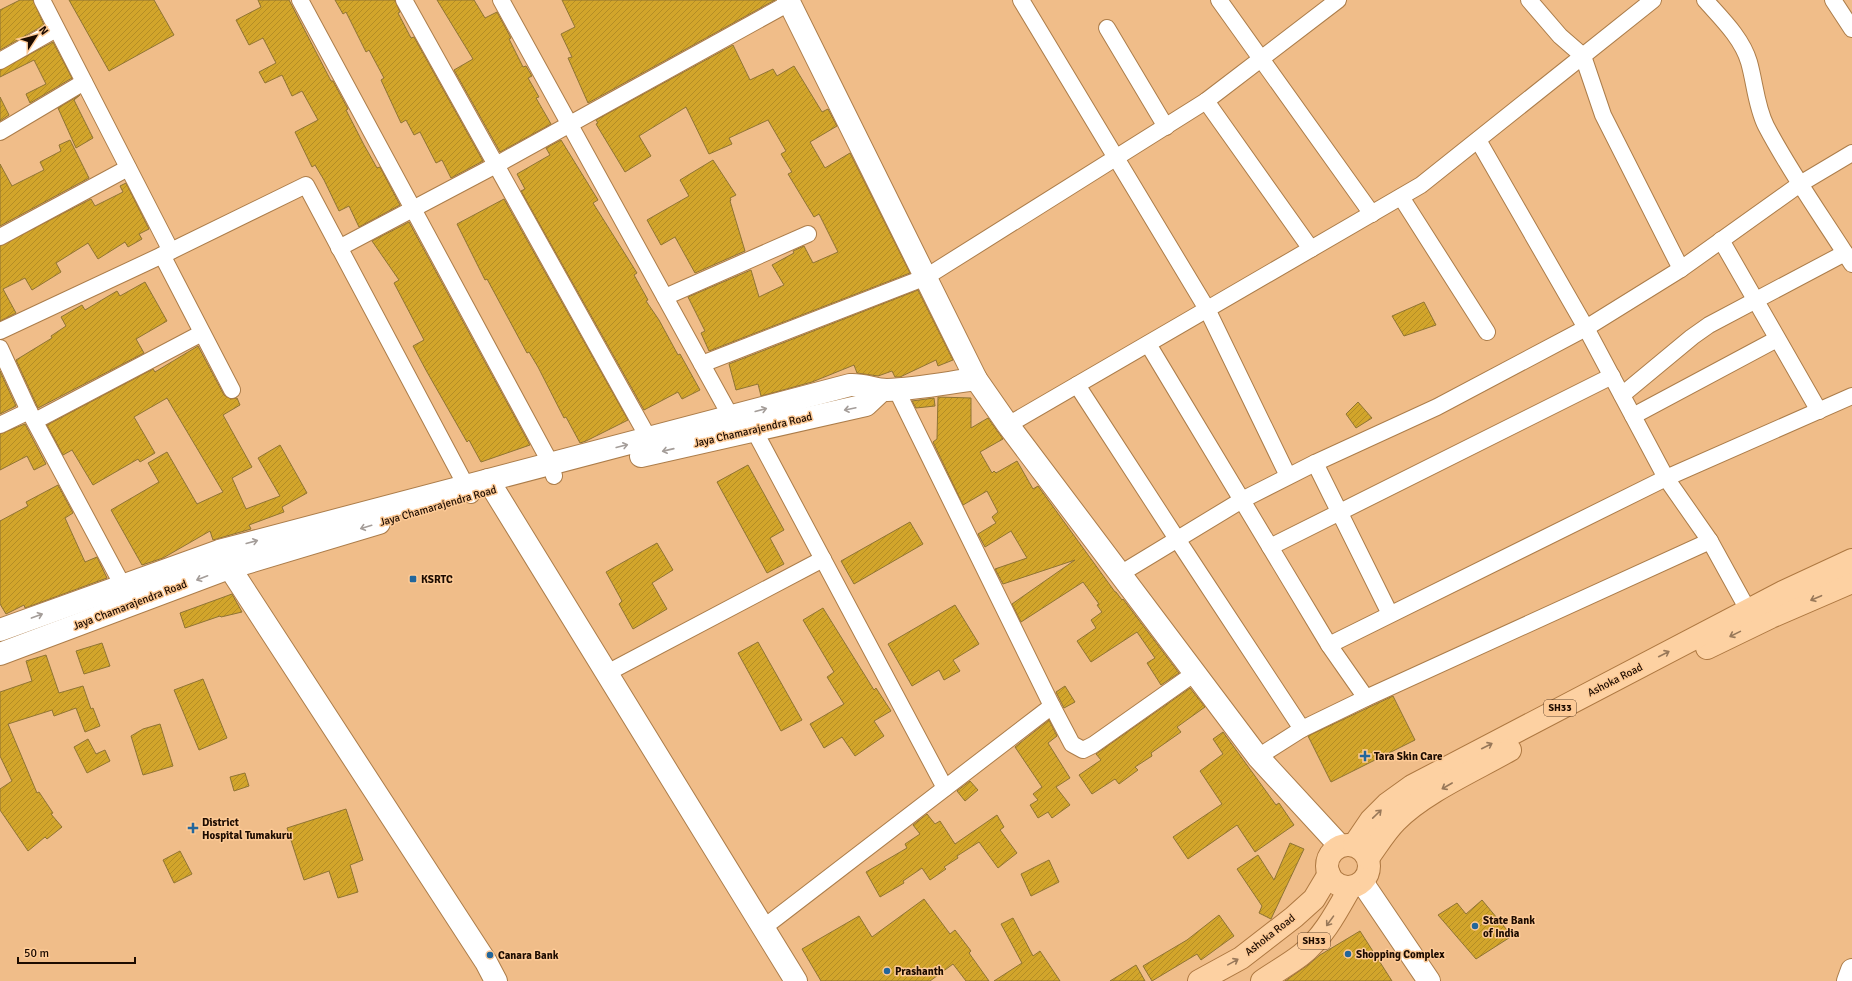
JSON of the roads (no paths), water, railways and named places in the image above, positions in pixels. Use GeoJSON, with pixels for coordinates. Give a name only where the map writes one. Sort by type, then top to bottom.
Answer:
{"type":"FeatureCollection","features":[{"type":"Feature","properties":{"kind":"main road"},"geometry":{"type":"LineString","coordinates":[[789,1],[976,379],[1008,425],[1258,757],[1354,850]]}},
{"type":"Feature","properties":{"kind":"main road","name":"Jaya Chamarajendra Road"},"geometry":{"type":"LineString","coordinates":[[0,630],[123,586],[224,560],[468,490],[742,427],[850,385],[861,384],[889,389],[976,379]]}},
{"type":"Feature","properties":{"kind":"main road","name":"Jaya Chamarajendra Road"},"geometry":{"type":"LineString","coordinates":[[552,470],[649,439],[742,427]]}},
{"type":"Feature","properties":{"kind":"main road"},"geometry":{"type":"LineString","coordinates":[[490,484],[796,981]]}},
{"type":"Feature","properties":{"kind":"main road"},"geometry":{"type":"LineString","coordinates":[[224,560],[486,962],[496,981]]}},
{"type":"Feature","properties":{"kind":"main road","name":"Jaya Chamarajendra Road"},"geometry":{"type":"LineString","coordinates":[[0,654],[224,560]]}},
{"type":"Feature","properties":{"kind":"main road","name":"Ashoka Road"},"geometry":{"type":"LineString","coordinates":[[1354,850],[1371,820],[1387,804],[1412,786],[1748,610],[1852,560]]}},
{"type":"Feature","properties":{"kind":"main road","name":"Ashoka Road"},"geometry":{"type":"LineString","coordinates":[[1354,850],[1394,823],[1426,798],[1534,736],[1770,617],[1852,582]]}},
{"type":"Feature","properties":{"kind":"main road","name":"SH33"},"geometry":{"type":"LineString","coordinates":[[1262,981],[1302,954],[1331,920],[1356,885],[1369,871],[1354,850],[1330,855],[1327,868],[1329,874]]}},
{"type":"Feature","properties":{"kind":"main road"},"geometry":{"type":"LineString","coordinates":[[1329,874],[1340,886],[1356,885],[1429,981]]}},
{"type":"Feature","properties":{"kind":"main road","name":"Ashoka Road"},"geometry":{"type":"LineString","coordinates":[[1198,981],[1241,958],[1294,917],[1314,899],[1329,874]]}},
{"type":"Feature","properties":{"kind":"main road"},"geometry":{"type":"LineString","coordinates":[[1848,981],[1852,970]]}},
{"type":"Feature","properties":{"kind":"street"},"geometry":{"type":"LineString","coordinates":[[42,0],[128,168],[202,333],[232,390]]}},
{"type":"Feature","properties":{"kind":"street"},"geometry":{"type":"LineString","coordinates":[[300,0],[552,470]]}},
{"type":"Feature","properties":{"kind":"street"},"geometry":{"type":"LineString","coordinates":[[404,0],[649,439]]}},
{"type":"Feature","properties":{"kind":"street"},"geometry":{"type":"LineString","coordinates":[[501,0],[702,364],[823,559],[945,788]]}},
{"type":"Feature","properties":{"kind":"street"},"geometry":{"type":"LineString","coordinates":[[1021,0],[1207,310],[1288,476]]}},
{"type":"Feature","properties":{"kind":"street"},"geometry":{"type":"LineString","coordinates":[[1219,0],[1372,214]]}},
{"type":"Feature","properties":{"kind":"street"},"geometry":{"type":"LineString","coordinates":[[702,364],[926,277],[1206,101],[1338,0]]}},
{"type":"Feature","properties":{"kind":"street"},"geometry":{"type":"LineString","coordinates":[[1529,0],[1560,36],[1583,56],[1603,115],[1681,269]]}},
{"type":"Feature","properties":{"kind":"street"},"geometry":{"type":"LineString","coordinates":[[1008,425],[1421,185],[1653,0]]}},
{"type":"Feature","properties":{"kind":"street"},"geometry":{"type":"LineString","coordinates":[[1622,394],[1709,325],[1756,301],[1849,258],[1800,184],[1766,125],[1756,95],[1748,60],[1740,44],[1732,31],[1705,0]]}},
{"type":"Feature","properties":{"kind":"street"},"geometry":{"type":"LineString","coordinates":[[1833,0],[1852,29]]}},
{"type":"Feature","properties":{"kind":"street"},"geometry":{"type":"LineString","coordinates":[[339,248],[570,125],[789,1]]}},
{"type":"Feature","properties":{"kind":"street"},"geometry":{"type":"LineString","coordinates":[[1107,28],[1166,127]]}},
{"type":"Feature","properties":{"kind":"street"},"geometry":{"type":"LineString","coordinates":[[0,61],[56,29]]}},
{"type":"Feature","properties":{"kind":"street"},"geometry":{"type":"LineString","coordinates":[[0,132],[84,82]]}},
{"type":"Feature","properties":{"kind":"street"},"geometry":{"type":"LineString","coordinates":[[1206,101],[1311,249]]}},
{"type":"Feature","properties":{"kind":"street"},"geometry":{"type":"LineString","coordinates":[[1478,140],[1586,328],[1666,478],[1710,541],[1748,610]]}},
{"type":"Feature","properties":{"kind":"street"},"geometry":{"type":"LineString","coordinates":[[1120,574],[1242,500],[1315,463],[1437,407],[1586,328],[1681,269],[1800,184],[1852,154]]}},
{"type":"Feature","properties":{"kind":"street"},"geometry":{"type":"LineString","coordinates":[[0,237],[128,168]]}},
{"type":"Feature","properties":{"kind":"street"},"geometry":{"type":"LineString","coordinates":[[0,331],[167,253],[306,185],[468,490]]}},
{"type":"Feature","properties":{"kind":"street"},"geometry":{"type":"LineString","coordinates":[[1401,197],[1487,332]]}},
{"type":"Feature","properties":{"kind":"street"},"geometry":{"type":"LineString","coordinates":[[665,297],[808,234]]}},
{"type":"Feature","properties":{"kind":"street"},"geometry":{"type":"LineString","coordinates":[[1721,240],[1819,411]]}},
{"type":"Feature","properties":{"kind":"street"},"geometry":{"type":"LineString","coordinates":[[0,426],[32,416],[202,333]]}},
{"type":"Feature","properties":{"kind":"street"},"geometry":{"type":"LineString","coordinates":[[1633,416],[1777,339]]}},
{"type":"Feature","properties":{"kind":"street"},"geometry":{"type":"LineString","coordinates":[[1148,344],[1329,645],[1366,698]]}},
{"type":"Feature","properties":{"kind":"street"},"geometry":{"type":"LineString","coordinates":[[0,348],[32,416],[123,586]]}},
{"type":"Feature","properties":{"kind":"street"},"geometry":{"type":"LineString","coordinates":[[1270,547],[1612,376]]}},
{"type":"Feature","properties":{"kind":"street"},"geometry":{"type":"LineString","coordinates":[[1077,385],[1302,729]]}},
{"type":"Feature","properties":{"kind":"street"},"geometry":{"type":"LineString","coordinates":[[889,389],[1072,744],[1083,750],[1093,745],[1195,673]]}},
{"type":"Feature","properties":{"kind":"street"},"geometry":{"type":"LineString","coordinates":[[1329,645],[1666,478],[1852,396]]}},
{"type":"Feature","properties":{"kind":"street"},"geometry":{"type":"LineString","coordinates":[[1315,463],[1390,614]]}},
{"type":"Feature","properties":{"kind":"street"},"geometry":{"type":"LineString","coordinates":[[1258,757],[1302,729],[1366,698],[1710,541]]}},
{"type":"Feature","properties":{"kind":"street"},"geometry":{"type":"LineString","coordinates":[[607,674],[823,559]]}},
{"type":"Feature","properties":{"kind":"street"},"geometry":{"type":"LineString","coordinates":[[763,928],[1052,706]]}},
{"type":"Feature","properties":{"kind":"place","name":"KSRTC"},"geometry":{"type":"Point","coordinates":[413,579]}},
{"type":"Feature","properties":{"kind":"place","name":"Tara Skin Care"},"geometry":{"type":"Point","coordinates":[1365,756]}},
{"type":"Feature","properties":{"kind":"place","name":"District Hospital Tumakuru"},"geometry":{"type":"Point","coordinates":[193,828]}},
{"type":"Feature","properties":{"kind":"place","name":"State Bank of India"},"geometry":{"type":"Point","coordinates":[1475,926]}},
{"type":"Feature","properties":{"kind":"place","name":"Shopping Complex"},"geometry":{"type":"Point","coordinates":[1348,954]}},
{"type":"Feature","properties":{"kind":"place","name":"Canara Bank"},"geometry":{"type":"Point","coordinates":[490,955]}},
{"type":"Feature","properties":{"kind":"place","name":"Prashanth"},"geometry":{"type":"Point","coordinates":[887,971]}}]}
